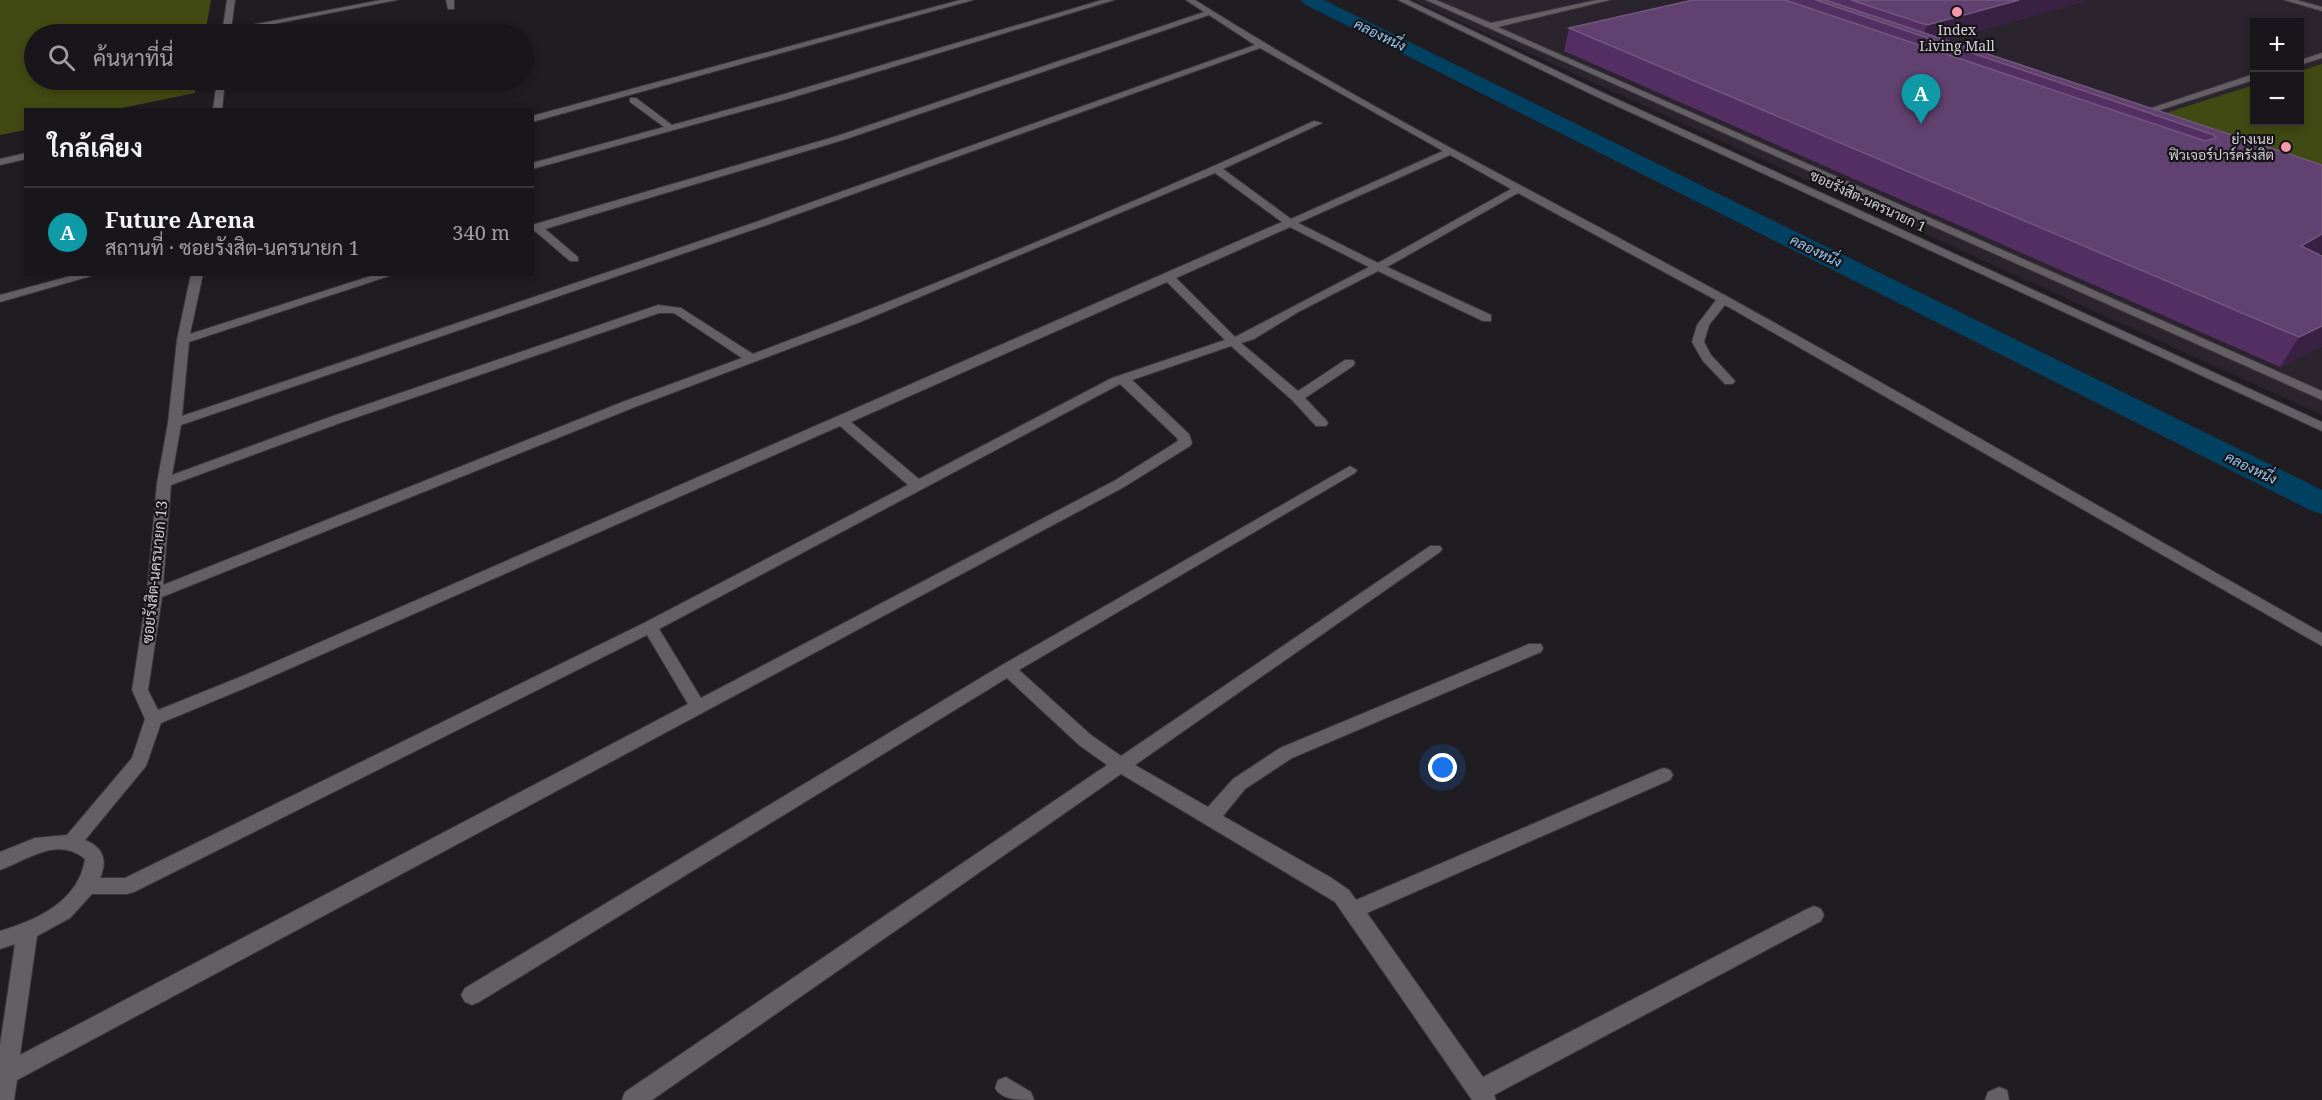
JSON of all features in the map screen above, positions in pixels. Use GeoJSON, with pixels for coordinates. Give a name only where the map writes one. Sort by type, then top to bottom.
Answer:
{"type":"FeatureCollection","features":[{"type":"Feature","properties":{"kind":"street"},"geometry":{"type":"LineString","coordinates":[[228,24],[231,0]]}},
{"type":"Feature","properties":{"kind":"street"},"geometry":{"type":"LineString","coordinates":[[272,24],[393,0]]}},
{"type":"Feature","properties":{"kind":"street"},"geometry":{"type":"LineString","coordinates":[[534,118],[969,0]]}},
{"type":"Feature","properties":{"kind":"street"},"geometry":{"type":"LineString","coordinates":[[534,165],[671,128],[1110,0]]}},
{"type":"Feature","properties":{"kind":"street"},"geometry":{"type":"LineString","coordinates":[[1190,0],[1261,45],[1518,189],[1723,299],[2322,640]]}},
{"type":"Feature","properties":{"kind":"street","name":"ซอยรังสิต-นครนายก 1"},"geometry":{"type":"LineString","coordinates":[[1402,0],[1596,93],[2322,427]]}},
{"type":"Feature","properties":{"kind":"street"},"geometry":{"type":"LineString","coordinates":[[1430,0],[2322,396]]}},
{"type":"Feature","properties":{"kind":"street"},"geometry":{"type":"LineString","coordinates":[[1490,26],[1606,0]]}},
{"type":"Feature","properties":{"kind":"street"},"geometry":{"type":"LineString","coordinates":[[2288,0],[2322,9]]}},
{"type":"Feature","properties":{"kind":"street"},"geometry":{"type":"LineString","coordinates":[[535,228],[840,138],[1211,12]]}},
{"type":"Feature","properties":{"kind":"street"},"geometry":{"type":"LineString","coordinates":[[175,423],[760,224],[1261,45]]}},
{"type":"Feature","properties":{"kind":"street"},"geometry":{"type":"LineString","coordinates":[[2304,62],[2322,56]]}},
{"type":"Feature","properties":{"kind":"street"},"geometry":{"type":"LineString","coordinates":[[2120,117],[2130,117],[2250,78]]}},
{"type":"Feature","properties":{"kind":"street"},"geometry":{"type":"LineString","coordinates":[[217,108],[220,90]]}},
{"type":"Feature","properties":{"kind":"street"},"geometry":{"type":"LineString","coordinates":[[633,100],[671,128]]}},
{"type":"Feature","properties":{"kind":"street"},"geometry":{"type":"LineString","coordinates":[[155,594],[856,318],[1216,169],[1317,123]]}},
{"type":"Feature","properties":{"kind":"street"},"geometry":{"type":"LineString","coordinates":[[72,842],[140,760],[154,719],[251,679],[842,421],[1450,151]]}},
{"type":"Feature","properties":{"kind":"street"},"geometry":{"type":"LineString","coordinates":[[0,162],[24,156]]}},
{"type":"Feature","properties":{"kind":"street"},"geometry":{"type":"LineString","coordinates":[[1216,169],[1290,223],[1487,318]]}},
{"type":"Feature","properties":{"kind":"street"},"geometry":{"type":"LineString","coordinates":[[87,886],[127,886],[650,627],[1123,378],[1234,343],[1378,267],[1518,189]]}},
{"type":"Feature","properties":{"kind":"street"},"geometry":{"type":"LineString","coordinates":[[535,228],[574,259]]}},
{"type":"Feature","properties":{"kind":"street"},"geometry":{"type":"LineString","coordinates":[[0,299],[86,276]]}},
{"type":"Feature","properties":{"kind":"street","name":"ซอยรังสิต-นครนายก 13"},"geometry":{"type":"LineString","coordinates":[[154,719],[140,690],[155,594],[164,483],[175,423],[183,340],[197,276]]}},
{"type":"Feature","properties":{"kind":"street"},"geometry":{"type":"LineString","coordinates":[[183,340],[384,276]]}},
{"type":"Feature","properties":{"kind":"street"},"geometry":{"type":"LineString","coordinates":[[1169,277],[1234,343],[1297,398],[1321,423]]}},
{"type":"Feature","properties":{"kind":"street"},"geometry":{"type":"LineString","coordinates":[[1723,299],[1700,327],[1697,336],[1699,351],[1729,381]]}},
{"type":"Feature","properties":{"kind":"street"},"geometry":{"type":"LineString","coordinates":[[164,483],[346,416],[658,309],[677,310],[751,358]]}},
{"type":"Feature","properties":{"kind":"street"},"geometry":{"type":"LineString","coordinates":[[1297,398],[1349,363]]}},
{"type":"Feature","properties":{"kind":"street"},"geometry":{"type":"LineString","coordinates":[[6,1074],[1119,484],[1185,443],[1184,437],[1123,378]]}},
{"type":"Feature","properties":{"kind":"street"},"geometry":{"type":"LineString","coordinates":[[842,421],[917,485]]}},
{"type":"Feature","properties":{"kind":"street"},"geometry":{"type":"LineString","coordinates":[[472,995],[1008,669],[1350,470]]}},
{"type":"Feature","properties":{"kind":"street"},"geometry":{"type":"LineString","coordinates":[[633,1100],[1435,549]]}},
{"type":"Feature","properties":{"kind":"street"},"geometry":{"type":"LineString","coordinates":[[650,627],[699,708]]}},
{"type":"Feature","properties":{"kind":"street"},"geometry":{"type":"LineString","coordinates":[[1211,817],[1239,784],[1286,753],[1534,648]]}},
{"type":"Feature","properties":{"kind":"street"},"geometry":{"type":"LineString","coordinates":[[1008,669],[1085,740],[1121,765],[1323,882],[1342,896],[1482,1096],[1814,915]]}},
{"type":"Feature","properties":{"kind":"street"},"geometry":{"type":"LineString","coordinates":[[1353,910],[1664,775]]}},
{"type":"Feature","properties":{"kind":"street"},"geometry":{"type":"LineString","coordinates":[[0,862],[33,846],[54,842],[72,842],[86,846],[94,856],[95,870],[87,886],[72,903],[52,919],[27,932],[0,939]]}},
{"type":"Feature","properties":{"kind":"street"},"geometry":{"type":"LineString","coordinates":[[3,1100],[27,932]]}},
{"type":"Feature","properties":{"kind":"shaded area"},"geometry":{"type":"Polygon","coordinates":[[[1413,0],[2322,0],[2322,415],[1413,0]]]}},
{"type":"Feature","properties":{"kind":"green space"},"geometry":{"type":"Polygon","coordinates":[[[0,0],[211,0],[207,24],[24,24],[24,90],[195,90],[195,93],[122,108],[24,108],[24,130],[0,135],[0,0]]]}},
{"type":"Feature","properties":{"kind":"green space"},"geometry":{"type":"Polygon","coordinates":[[[2322,64],[2322,181],[2143,120],[2250,86],[2250,126],[2304,126],[2304,70],[2322,64]]]}},
{"type":"Feature","properties":{"kind":"building"},"geometry":{"type":"Polygon","coordinates":[[[1693,0],[1785,0],[2205,141],[2216,138],[2214,135],[1816,0],[1825,0],[2322,165],[2322,234],[2301,246],[2322,256],[2322,326],[2299,337],[1569,28],[1693,0]]]}},
{"type":"Feature","properties":{"kind":"building"},"geometry":{"type":"Polygon","coordinates":[[[1851,0],[2019,0],[1927,25],[1851,0]]]}},
{"type":"Feature","properties":{"kind":"waterway","name":"คลองหนึ่ง"},"geometry":{"type":"LineString","coordinates":[[1310,0],[2322,503]]}},
{"type":"Feature","properties":{"kind":"place","name":"Index Living Mall"},"geometry":{"type":"Point","coordinates":[1957,12]}},
{"type":"Feature","properties":{"kind":"place","name":"Future Arena"},"geometry":{"type":"Point","coordinates":[1921,124]}},
{"type":"Feature","properties":{"kind":"place","name":"ย่างเนย ฟิวเจอร์ปาร์ครังสิต"},"geometry":{"type":"Point","coordinates":[2286,147]}}]}
